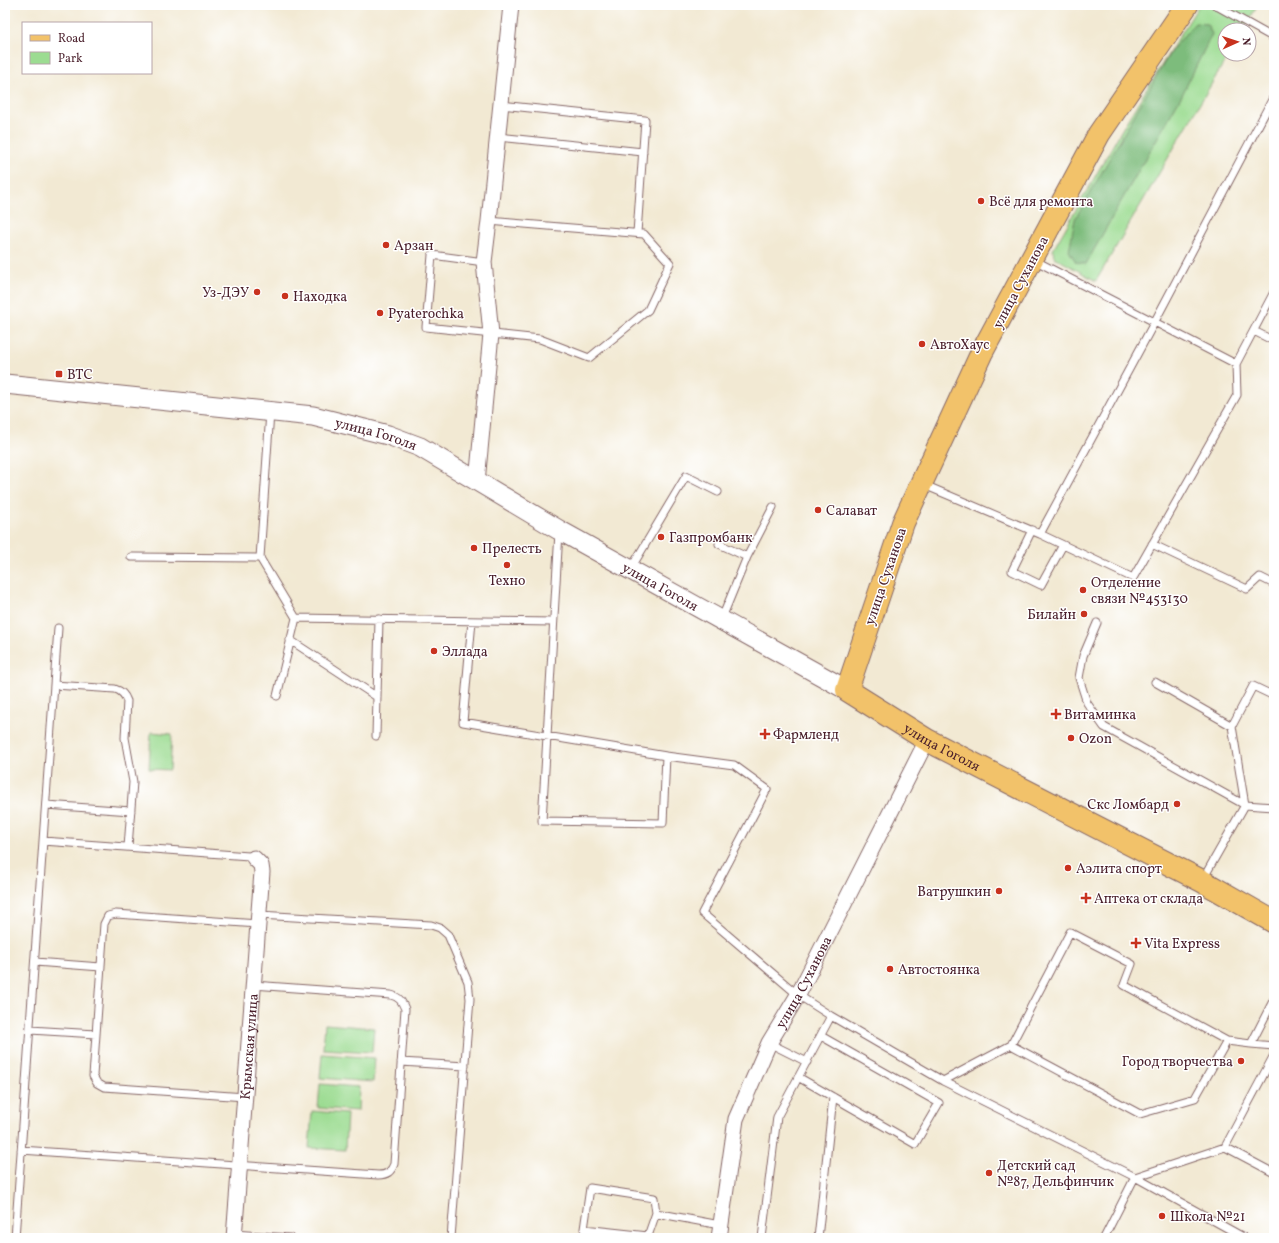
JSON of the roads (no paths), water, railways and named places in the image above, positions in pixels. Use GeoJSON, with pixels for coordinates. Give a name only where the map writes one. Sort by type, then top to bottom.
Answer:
{"type":"FeatureCollection","features":[{"type":"Feature","properties":{"kind":"main road","name":"улица Суханова"},"geometry":{"type":"LineString","coordinates":[[847,690],[903,523],[982,352],[1100,134],[1187,5]]}},
{"type":"Feature","properties":{"kind":"main road","name":"улица Гоголя"},"geometry":{"type":"LineString","coordinates":[[847,690],[927,740],[1202,881],[1274,922]]}},
{"type":"Feature","properties":{"kind":"street"},"geometry":{"type":"LineString","coordinates":[[477,482],[490,334],[484,262],[511,5]]}},
{"type":"Feature","properties":{"kind":"street","name":"улица Гоголя"},"geometry":{"type":"LineString","coordinates":[[5,384],[313,416],[388,435],[420,447],[559,530],[847,690]]}},
{"type":"Feature","properties":{"kind":"street","name":"улица Суханова"},"geometry":{"type":"LineString","coordinates":[[719,1232],[736,1119],[769,1043],[798,995],[927,740]]}},
{"type":"Feature","properties":{"kind":"street","name":"Крымская улица"},"geometry":{"type":"LineString","coordinates":[[234,1236],[262,872],[261,865],[254,858]]}},
{"type":"Feature","properties":{"kind":"lane"},"geometry":{"type":"LineString","coordinates":[[1215,5],[1274,38]]}},
{"type":"Feature","properties":{"kind":"lane"},"geometry":{"type":"LineString","coordinates":[[1040,534],[1274,96]]}},
{"type":"Feature","properties":{"kind":"lane"},"geometry":{"type":"LineString","coordinates":[[501,105],[645,120],[637,233]]}},
{"type":"Feature","properties":{"kind":"lane"},"geometry":{"type":"LineString","coordinates":[[498,137],[643,152]]}},
{"type":"Feature","properties":{"kind":"lane"},"geometry":{"type":"LineString","coordinates":[[484,262],[432,255],[426,327],[540,339],[589,358],[648,310],[670,263],[644,234],[489,221]]}},
{"type":"Feature","properties":{"kind":"lane"},"geometry":{"type":"LineString","coordinates":[[1032,259],[1236,364]]}},
{"type":"Feature","properties":{"kind":"lane"},"geometry":{"type":"LineString","coordinates":[[921,484],[1032,530],[1133,578],[1237,396],[1236,364],[1274,292]]}},
{"type":"Feature","properties":{"kind":"lane"},"geometry":{"type":"LineString","coordinates":[[1254,331],[1274,341]]}},
{"type":"Feature","properties":{"kind":"lane"},"geometry":{"type":"LineString","coordinates":[[270,412],[260,558],[296,618],[277,696]]}},
{"type":"Feature","properties":{"kind":"lane"},"geometry":{"type":"LineString","coordinates":[[630,570],[686,476],[718,492]]}},
{"type":"Feature","properties":{"kind":"lane"},"geometry":{"type":"LineString","coordinates":[[721,620],[747,557],[773,507]]}},
{"type":"Feature","properties":{"kind":"lane"},"geometry":{"type":"LineString","coordinates":[[559,530],[542,821],[663,823],[666,756]]}},
{"type":"Feature","properties":{"kind":"lane"},"geometry":{"type":"LineString","coordinates":[[1032,530],[1012,571],[1041,585],[1063,544]]}},
{"type":"Feature","properties":{"kind":"lane"},"geometry":{"type":"LineString","coordinates":[[719,544],[747,557]]}},
{"type":"Feature","properties":{"kind":"lane"},"geometry":{"type":"LineString","coordinates":[[1152,544],[1247,589],[1260,577],[1274,584]]}},
{"type":"Feature","properties":{"kind":"lane"},"geometry":{"type":"LineString","coordinates":[[131,557],[260,558]]}},
{"type":"Feature","properties":{"kind":"lane"},"geometry":{"type":"LineString","coordinates":[[296,618],[553,622]]}},
{"type":"Feature","properties":{"kind":"lane"},"geometry":{"type":"LineString","coordinates":[[376,736],[379,619]]}},
{"type":"Feature","properties":{"kind":"lane"},"geometry":{"type":"LineString","coordinates":[[472,621],[462,722],[734,766],[767,788],[702,913],[798,995],[831,1016],[943,1081],[1135,1177],[1245,1238]]}},
{"type":"Feature","properties":{"kind":"lane"},"geometry":{"type":"LineString","coordinates":[[1097,623],[1083,656],[1079,678],[1087,704],[1104,727],[1245,805],[1274,807]]}},
{"type":"Feature","properties":{"kind":"lane"},"geometry":{"type":"LineString","coordinates":[[15,1238],[58,628]]}},
{"type":"Feature","properties":{"kind":"lane"},"geometry":{"type":"LineString","coordinates":[[290,640],[377,697]]}},
{"type":"Feature","properties":{"kind":"lane"},"geometry":{"type":"LineString","coordinates":[[1155,682],[1232,726]]}},
{"type":"Feature","properties":{"kind":"lane"},"geometry":{"type":"LineString","coordinates":[[54,685],[115,689],[120,691],[125,696],[127,701],[125,738],[133,782],[128,847]]}},
{"type":"Feature","properties":{"kind":"lane"},"geometry":{"type":"LineString","coordinates":[[1202,881],[1245,805],[1232,726],[1253,686],[1274,696]]}},
{"type":"Feature","properties":{"kind":"lane"},"geometry":{"type":"LineString","coordinates":[[46,805],[131,811]]}},
{"type":"Feature","properties":{"kind":"lane"},"geometry":{"type":"LineString","coordinates":[[43,841],[249,856],[254,858]]}},
{"type":"Feature","properties":{"kind":"lane"},"geometry":{"type":"LineString","coordinates":[[245,1097],[100,1086],[95,1080],[93,1076],[104,924],[108,916],[116,914],[431,925],[444,930],[448,935],[470,988],[451,1238]]}},
{"type":"Feature","properties":{"kind":"lane"},"geometry":{"type":"LineString","coordinates":[[943,1081],[1011,1045],[1070,932],[1132,964],[1124,985],[1227,1041],[1274,1046]]}},
{"type":"Feature","properties":{"kind":"lane"},"geometry":{"type":"LineString","coordinates":[[35,962],[101,967]]}},
{"type":"Feature","properties":{"kind":"lane"},"geometry":{"type":"LineString","coordinates":[[21,1150],[378,1175],[388,1173],[392,1170],[394,1164],[405,1009],[402,1002],[396,996],[390,995],[253,985]]}},
{"type":"Feature","properties":{"kind":"lane"},"geometry":{"type":"LineString","coordinates":[[1251,1044],[1274,999]]}},
{"type":"Feature","properties":{"kind":"lane"},"geometry":{"type":"LineString","coordinates":[[762,1238],[777,1117],[831,1016]]}},
{"type":"Feature","properties":{"kind":"lane"},"geometry":{"type":"LineString","coordinates":[[30,1030],[96,1034]]}},
{"type":"Feature","properties":{"kind":"lane"},"geometry":{"type":"LineString","coordinates":[[798,1077],[916,1144],[939,1103],[821,1036]]}},
{"type":"Feature","properties":{"kind":"lane"},"geometry":{"type":"LineString","coordinates":[[1011,1045],[1140,1114],[1195,1098],[1227,1041]]}},
{"type":"Feature","properties":{"kind":"lane"},"geometry":{"type":"LineString","coordinates":[[769,1043],[807,1062]]}},
{"type":"Feature","properties":{"kind":"lane"},"geometry":{"type":"LineString","coordinates":[[1104,1238],[1135,1177],[1225,1147],[1274,1055]]}},
{"type":"Feature","properties":{"kind":"lane"},"geometry":{"type":"LineString","coordinates":[[401,1062],[465,1066]]}},
{"type":"Feature","properties":{"kind":"lane"},"geometry":{"type":"LineString","coordinates":[[818,1238],[833,1097]]}},
{"type":"Feature","properties":{"kind":"lane"},"geometry":{"type":"LineString","coordinates":[[1225,1147],[1274,1174]]}},
{"type":"Feature","properties":{"kind":"lane"},"geometry":{"type":"LineString","coordinates":[[590,1188],[654,1198],[656,1213],[648,1236],[584,1229],[590,1188]]}},
{"type":"Feature","properties":{"kind":"lane"},"geometry":{"type":"LineString","coordinates":[[656,1213],[719,1232]]}},
{"type":"Feature","properties":{"kind":"lane"},"geometry":{"type":"LineString","coordinates":[[234,1236],[290,1238]]}},
{"type":"Feature","properties":{"kind":"place","name":"Всё для ремонта"},"geometry":{"type":"Point","coordinates":[981,201]}},
{"type":"Feature","properties":{"kind":"place","name":"Арзан"},"geometry":{"type":"Point","coordinates":[386,245]}},
{"type":"Feature","properties":{"kind":"place","name":"Уз-ДЭУ"},"geometry":{"type":"Point","coordinates":[257,292]}},
{"type":"Feature","properties":{"kind":"place","name":"Находка"},"geometry":{"type":"Point","coordinates":[285,296]}},
{"type":"Feature","properties":{"kind":"place","name":"Pyaterochka"},"geometry":{"type":"Point","coordinates":[380,313]}},
{"type":"Feature","properties":{"kind":"place","name":"АвтоХаус"},"geometry":{"type":"Point","coordinates":[922,344]}},
{"type":"Feature","properties":{"kind":"place","name":"ВТС"},"geometry":{"type":"Point","coordinates":[59,374]}},
{"type":"Feature","properties":{"kind":"place","name":"Салават"},"geometry":{"type":"Point","coordinates":[818,510]}},
{"type":"Feature","properties":{"kind":"place","name":"Газпромбанк"},"geometry":{"type":"Point","coordinates":[661,537]}},
{"type":"Feature","properties":{"kind":"place","name":"Прелесть"},"geometry":{"type":"Point","coordinates":[474,548]}},
{"type":"Feature","properties":{"kind":"place","name":"Техно"},"geometry":{"type":"Point","coordinates":[507,565]}},
{"type":"Feature","properties":{"kind":"place","name":"Отделение связи №453130"},"geometry":{"type":"Point","coordinates":[1083,590]}},
{"type":"Feature","properties":{"kind":"place","name":"Билайн"},"geometry":{"type":"Point","coordinates":[1084,614]}},
{"type":"Feature","properties":{"kind":"place","name":"Эллада"},"geometry":{"type":"Point","coordinates":[434,651]}},
{"type":"Feature","properties":{"kind":"place","name":"Витаминка"},"geometry":{"type":"Point","coordinates":[1056,714]}},
{"type":"Feature","properties":{"kind":"place","name":"Фармленд"},"geometry":{"type":"Point","coordinates":[765,734]}},
{"type":"Feature","properties":{"kind":"place","name":"Ozon"},"geometry":{"type":"Point","coordinates":[1071,738]}},
{"type":"Feature","properties":{"kind":"place","name":"Скс Ломбард"},"geometry":{"type":"Point","coordinates":[1177,804]}},
{"type":"Feature","properties":{"kind":"place","name":"Аэлита спорт"},"geometry":{"type":"Point","coordinates":[1068,868]}},
{"type":"Feature","properties":{"kind":"place","name":"Ватрушкин"},"geometry":{"type":"Point","coordinates":[999,891]}},
{"type":"Feature","properties":{"kind":"place","name":"Аптека от склада"},"geometry":{"type":"Point","coordinates":[1086,898]}},
{"type":"Feature","properties":{"kind":"place","name":"Vita Express"},"geometry":{"type":"Point","coordinates":[1136,943]}},
{"type":"Feature","properties":{"kind":"place","name":"Автостоянка"},"geometry":{"type":"Point","coordinates":[890,969]}},
{"type":"Feature","properties":{"kind":"place","name":"Город творчества"},"geometry":{"type":"Point","coordinates":[1241,1061]}},
{"type":"Feature","properties":{"kind":"place","name":"Детский сад №87, Дельфинчик"},"geometry":{"type":"Point","coordinates":[989,1173]}},
{"type":"Feature","properties":{"kind":"place","name":"Школа №21"},"geometry":{"type":"Point","coordinates":[1162,1216]}}]}
